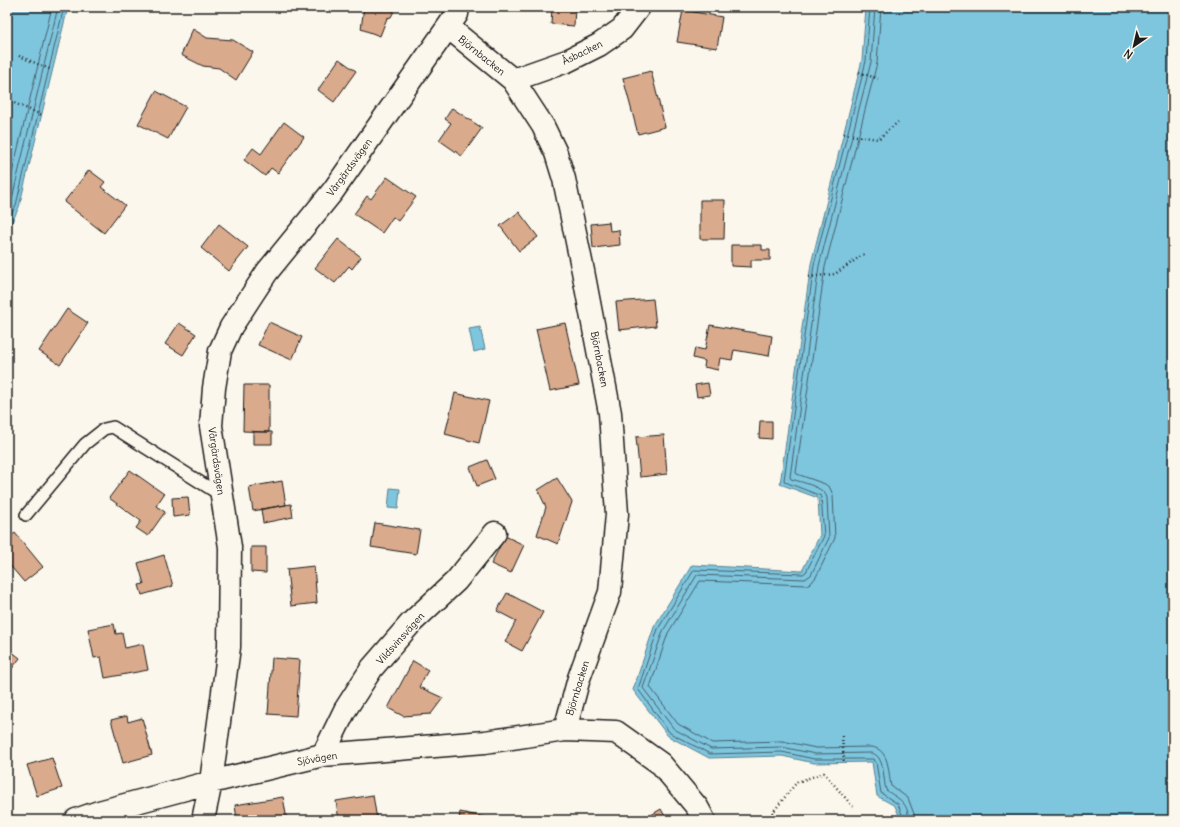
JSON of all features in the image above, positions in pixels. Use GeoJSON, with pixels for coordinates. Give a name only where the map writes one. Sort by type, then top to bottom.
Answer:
{"type":"FeatureCollection","features":[{"type":"Feature","properties":{"kind":"street","name":"Vårgärdsvägen"},"geometry":{"type":"LineString","coordinates":[[203,820],[211,782],[229,648],[230,547],[211,426],[214,388],[220,351],[231,327],[267,272],[333,191],[457,14],[458,7]]}},
{"type":"Feature","properties":{"kind":"street","name":"Åsbacken"},"geometry":{"type":"LineString","coordinates":[[513,80],[567,61],[599,45],[622,29],[639,7]]}},
{"type":"Feature","properties":{"kind":"street","name":"Björnbacken"},"geometry":{"type":"LineString","coordinates":[[448,27],[513,80],[543,126],[556,153],[564,180],[583,271],[610,414],[617,514],[610,592],[579,678],[565,730]]}},
{"type":"Feature","properties":{"kind":"street","name":"Vildsvinsvägen"},"geometry":{"type":"LineString","coordinates":[[323,755],[346,710],[372,668],[411,623],[456,581],[495,533]]}},
{"type":"Feature","properties":{"kind":"street","name":"Sjövägen"},"geometry":{"type":"LineString","coordinates":[[76,820],[99,812],[211,782],[323,755],[485,742],[565,730],[616,732],[661,764],[697,806],[704,820]]}},
{"type":"Feature","properties":{"kind":"lane"},"geometry":{"type":"LineString","coordinates":[[26,515],[85,444],[104,429],[113,427],[222,496]]}},
{"type":"Feature","properties":{"kind":"path"},"geometry":{"type":"LineString","coordinates":[[19,56],[52,70]]}},
{"type":"Feature","properties":{"kind":"path"},"geometry":{"type":"LineString","coordinates":[[860,72],[878,79]]}},
{"type":"Feature","properties":{"kind":"path"},"geometry":{"type":"LineString","coordinates":[[7,100],[42,115]]}},
{"type":"Feature","properties":{"kind":"path"},"geometry":{"type":"LineString","coordinates":[[844,134],[878,139],[898,122]]}},
{"type":"Feature","properties":{"kind":"path"},"geometry":{"type":"LineString","coordinates":[[809,277],[835,274],[864,254]]}},
{"type":"Feature","properties":{"kind":"path"},"geometry":{"type":"LineString","coordinates":[[842,736],[844,763]]}},
{"type":"Feature","properties":{"kind":"path"},"geometry":{"type":"LineString","coordinates":[[762,820],[772,812],[797,782],[824,772],[854,808]]}},
{"type":"Feature","properties":{"kind":"path"},"geometry":{"type":"LineString","coordinates":[[772,812],[775,820]]}},
{"type":"Feature","properties":{"kind":"water"},"geometry":{"type":"Polygon","coordinates":[[[7,7],[68,7],[19,207],[7,233],[7,7]]]}},
{"type":"Feature","properties":{"kind":"water"},"geometry":{"type":"Polygon","coordinates":[[[866,7],[1173,7],[1173,820],[901,820],[895,806],[877,796],[872,762],[814,763],[782,756],[709,758],[668,736],[633,690],[654,627],[692,565],[802,571],[820,535],[818,498],[780,484],[811,264],[862,60],[866,7]]]}},
{"type":"Feature","properties":{"kind":"water"},"geometry":{"type":"Polygon","coordinates":[[[480,327],[485,349],[474,352],[469,329],[480,327]]]}},
{"type":"Feature","properties":{"kind":"water"},"geometry":{"type":"Polygon","coordinates":[[[390,488],[400,489],[398,509],[388,508],[390,488]]]}},
{"type":"Feature","properties":{"kind":"building"},"geometry":{"type":"Polygon","coordinates":[[[364,7],[396,7],[391,17],[387,18],[380,36],[361,29],[364,7]]]}},
{"type":"Feature","properties":{"kind":"building"},"geometry":{"type":"Polygon","coordinates":[[[552,7],[575,7],[574,26],[551,24],[552,7]]]}},
{"type":"Feature","properties":{"kind":"building"},"geometry":{"type":"Polygon","coordinates":[[[683,10],[722,17],[717,48],[677,42],[683,10]]]}},
{"type":"Feature","properties":{"kind":"building"},"geometry":{"type":"Polygon","coordinates":[[[193,29],[207,38],[233,40],[253,52],[236,80],[219,68],[203,66],[181,55],[193,29]]]}},
{"type":"Feature","properties":{"kind":"building"},"geometry":{"type":"Polygon","coordinates":[[[339,59],[356,71],[334,102],[318,90],[339,59]]]}},
{"type":"Feature","properties":{"kind":"building"},"geometry":{"type":"Polygon","coordinates":[[[651,71],[665,127],[638,134],[623,78],[651,71]]]}},
{"type":"Feature","properties":{"kind":"building"},"geometry":{"type":"Polygon","coordinates":[[[156,91],[186,107],[168,139],[138,124],[156,91]]]}},
{"type":"Feature","properties":{"kind":"building"},"geometry":{"type":"Polygon","coordinates":[[[452,108],[482,128],[462,156],[439,140],[451,123],[445,119],[452,108]]]}},
{"type":"Feature","properties":{"kind":"building"},"geometry":{"type":"Polygon","coordinates":[[[284,122],[304,137],[278,173],[271,168],[265,176],[244,160],[253,148],[261,154],[284,122]]]}},
{"type":"Feature","properties":{"kind":"building"},"geometry":{"type":"Polygon","coordinates":[[[89,170],[105,182],[101,187],[125,205],[104,233],[64,202],[89,170]]]}},
{"type":"Feature","properties":{"kind":"building"},"geometry":{"type":"Polygon","coordinates":[[[387,177],[416,197],[398,221],[393,217],[382,233],[354,214],[367,196],[371,199],[387,177]]]}},
{"type":"Feature","properties":{"kind":"building"},"geometry":{"type":"Polygon","coordinates":[[[700,200],[725,200],[724,239],[700,239],[700,200]]]}},
{"type":"Feature","properties":{"kind":"building"},"geometry":{"type":"Polygon","coordinates":[[[519,212],[538,237],[519,251],[500,226],[519,212]]]}},
{"type":"Feature","properties":{"kind":"building"},"geometry":{"type":"Polygon","coordinates":[[[609,222],[610,231],[619,230],[620,245],[593,248],[591,224],[609,222]]]}},
{"type":"Feature","properties":{"kind":"building"},"geometry":{"type":"Polygon","coordinates":[[[219,224],[248,247],[229,271],[201,248],[219,224]]]}},
{"type":"Feature","properties":{"kind":"building"},"geometry":{"type":"Polygon","coordinates":[[[338,239],[361,257],[352,269],[349,266],[335,283],[315,268],[338,239]]]}},
{"type":"Feature","properties":{"kind":"building"},"geometry":{"type":"Polygon","coordinates":[[[731,245],[762,245],[762,250],[770,250],[770,260],[751,260],[751,267],[731,266],[731,245]]]}},
{"type":"Feature","properties":{"kind":"building"},"geometry":{"type":"Polygon","coordinates":[[[653,299],[656,326],[619,330],[616,302],[653,299]]]}},
{"type":"Feature","properties":{"kind":"building"},"geometry":{"type":"Polygon","coordinates":[[[67,309],[88,323],[60,365],[39,351],[67,309]]]}},
{"type":"Feature","properties":{"kind":"building"},"geometry":{"type":"Polygon","coordinates":[[[269,322],[302,337],[292,360],[258,345],[269,322]]]}},
{"type":"Feature","properties":{"kind":"building"},"geometry":{"type":"Polygon","coordinates":[[[179,323],[196,334],[183,355],[165,344],[179,323]]]}},
{"type":"Feature","properties":{"kind":"building"},"geometry":{"type":"Polygon","coordinates":[[[565,323],[579,385],[550,391],[536,329],[565,323]]]}},
{"type":"Feature","properties":{"kind":"building"},"geometry":{"type":"Polygon","coordinates":[[[710,325],[772,336],[769,356],[734,350],[732,360],[720,358],[718,370],[704,367],[705,361],[693,358],[695,348],[705,350],[710,325]]]}},
{"type":"Feature","properties":{"kind":"building"},"geometry":{"type":"Polygon","coordinates":[[[708,383],[710,395],[697,397],[695,385],[708,383]]]}},
{"type":"Feature","properties":{"kind":"building"},"geometry":{"type":"Polygon","coordinates":[[[244,385],[269,385],[269,432],[243,431],[244,385]]]}},
{"type":"Feature","properties":{"kind":"building"},"geometry":{"type":"Polygon","coordinates":[[[455,393],[489,401],[479,443],[445,434],[455,393]]]}},
{"type":"Feature","properties":{"kind":"building"},"geometry":{"type":"Polygon","coordinates":[[[760,421],[772,421],[772,439],[759,438],[760,421]]]}},
{"type":"Feature","properties":{"kind":"building"},"geometry":{"type":"Polygon","coordinates":[[[253,432],[272,432],[272,444],[253,444],[253,432]]]}},
{"type":"Feature","properties":{"kind":"building"},"geometry":{"type":"Polygon","coordinates":[[[664,435],[667,474],[640,477],[636,437],[664,435]]]}},
{"type":"Feature","properties":{"kind":"building"},"geometry":{"type":"Polygon","coordinates":[[[487,460],[495,479],[477,486],[470,467],[487,460]]]}},
{"type":"Feature","properties":{"kind":"building"},"geometry":{"type":"Polygon","coordinates":[[[130,470],[164,494],[156,506],[165,512],[148,536],[136,528],[141,521],[109,498],[130,470]]]}},
{"type":"Feature","properties":{"kind":"building"},"geometry":{"type":"Polygon","coordinates":[[[557,478],[572,502],[558,544],[537,535],[546,507],[538,490],[557,478]]]}},
{"type":"Feature","properties":{"kind":"building"},"geometry":{"type":"Polygon","coordinates":[[[282,481],[286,505],[253,511],[249,487],[282,481]]]}},
{"type":"Feature","properties":{"kind":"building"},"geometry":{"type":"Polygon","coordinates":[[[188,497],[190,515],[173,517],[172,498],[188,497]]]}},
{"type":"Feature","properties":{"kind":"building"},"geometry":{"type":"Polygon","coordinates":[[[291,504],[293,517],[263,523],[261,509],[291,504]]]}},
{"type":"Feature","properties":{"kind":"building"},"geometry":{"type":"Polygon","coordinates":[[[375,523],[420,530],[416,554],[371,547],[375,523]]]}},
{"type":"Feature","properties":{"kind":"building"},"geometry":{"type":"Polygon","coordinates":[[[15,533],[43,567],[24,582],[7,562],[7,539],[15,533]]]}},
{"type":"Feature","properties":{"kind":"building"},"geometry":{"type":"Polygon","coordinates":[[[505,536],[524,545],[511,573],[491,564],[505,536]]]}},
{"type":"Feature","properties":{"kind":"building"},"geometry":{"type":"Polygon","coordinates":[[[251,547],[266,547],[266,573],[251,572],[251,547]]]}},
{"type":"Feature","properties":{"kind":"building"},"geometry":{"type":"Polygon","coordinates":[[[164,555],[173,586],[142,595],[139,585],[144,584],[138,563],[164,555]]]}},
{"type":"Feature","properties":{"kind":"building"},"geometry":{"type":"Polygon","coordinates":[[[314,566],[317,603],[291,606],[287,569],[314,566]]]}},
{"type":"Feature","properties":{"kind":"building"},"geometry":{"type":"Polygon","coordinates":[[[507,593],[543,612],[522,651],[505,642],[516,621],[497,611],[507,593]]]}},
{"type":"Feature","properties":{"kind":"building"},"geometry":{"type":"Polygon","coordinates":[[[114,624],[116,634],[122,633],[125,648],[143,644],[148,670],[105,678],[101,657],[94,658],[88,629],[114,624]]]}},
{"type":"Feature","properties":{"kind":"building"},"geometry":{"type":"Polygon","coordinates":[[[7,648],[20,658],[7,675],[7,648]]]}},
{"type":"Feature","properties":{"kind":"building"},"geometry":{"type":"Polygon","coordinates":[[[272,658],[300,660],[296,716],[268,714],[272,658]]]}},
{"type":"Feature","properties":{"kind":"building"},"geometry":{"type":"Polygon","coordinates":[[[413,661],[428,670],[419,687],[443,698],[431,714],[403,716],[388,708],[413,661]]]}},
{"type":"Feature","properties":{"kind":"building"},"geometry":{"type":"Polygon","coordinates":[[[127,716],[128,722],[142,718],[152,755],[123,763],[111,720],[127,716]]]}},
{"type":"Feature","properties":{"kind":"building"},"geometry":{"type":"Polygon","coordinates":[[[52,758],[62,788],[37,796],[27,765],[52,758]]]}},
{"type":"Feature","properties":{"kind":"building"},"geometry":{"type":"Polygon","coordinates":[[[373,795],[377,820],[339,820],[336,801],[373,795]]]}},
{"type":"Feature","properties":{"kind":"building"},"geometry":{"type":"Polygon","coordinates":[[[283,797],[287,820],[237,820],[235,805],[283,797]]]}},
{"type":"Feature","properties":{"kind":"building"},"geometry":{"type":"Polygon","coordinates":[[[661,809],[667,820],[643,820],[661,809]]]}},
{"type":"Feature","properties":{"kind":"building"},"geometry":{"type":"Polygon","coordinates":[[[460,812],[498,820],[459,820],[460,812]]]}}]}
